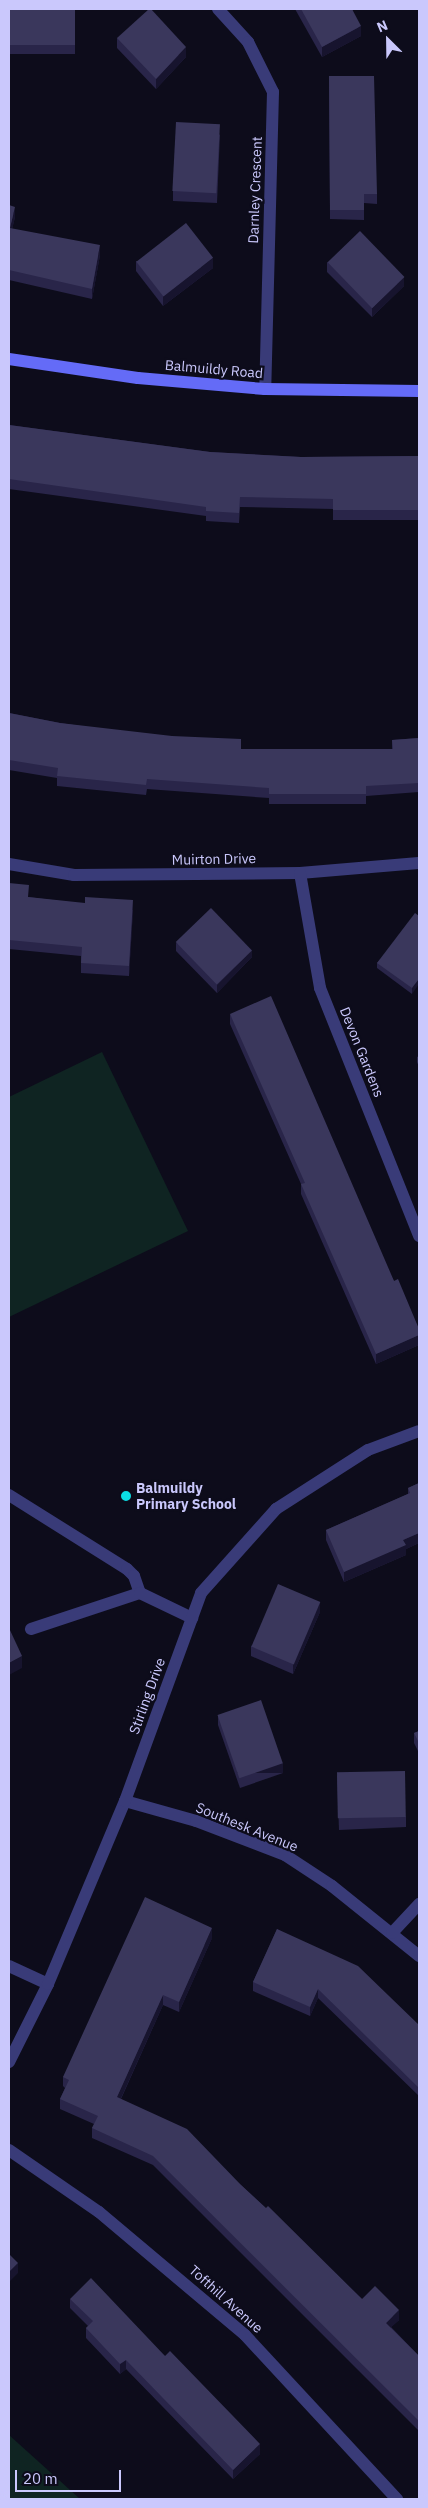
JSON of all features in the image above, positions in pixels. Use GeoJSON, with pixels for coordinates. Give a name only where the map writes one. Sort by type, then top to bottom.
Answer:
{"type":"FeatureCollection","features":[{"type":"Feature","properties":{"kind":"street","name":"Darnley Crescent"},"geometry":{"type":"LineString","coordinates":[[218,9],[248,42],[273,92],[265,388]]}},
{"type":"Feature","properties":{"kind":"street","name":"Balmuildy Road"},"geometry":{"type":"LineString","coordinates":[[9,359],[138,378],[265,388],[419,391]]}},
{"type":"Feature","properties":{"kind":"street","name":"Muirton Drive"},"geometry":{"type":"LineString","coordinates":[[9,864],[74,875],[300,873],[419,863]]}},
{"type":"Feature","properties":{"kind":"street","name":"Devon Gardens"},"geometry":{"type":"LineString","coordinates":[[300,873],[320,988],[419,1236]]}},
{"type":"Feature","properties":{"kind":"street","name":"Stirling Drive"},"geometry":{"type":"LineString","coordinates":[[9,2062],[48,1984],[125,1801],[201,1593],[276,1509],[368,1450],[419,1431]]}},
{"type":"Feature","properties":{"kind":"street"},"geometry":{"type":"LineString","coordinates":[[9,1495],[127,1569],[134,1576],[140,1593]]}},
{"type":"Feature","properties":{"kind":"street"},"geometry":{"type":"LineString","coordinates":[[31,1629],[140,1593],[192,1618]]}},
{"type":"Feature","properties":{"kind":"street","name":"Southesk Avenue"},"geometry":{"type":"LineString","coordinates":[[125,1801],[196,1821],[285,1855],[332,1886],[419,1956]]}},
{"type":"Feature","properties":{"kind":"street"},"geometry":{"type":"LineString","coordinates":[[392,1933],[419,1904]]}},
{"type":"Feature","properties":{"kind":"street"},"geometry":{"type":"LineString","coordinates":[[9,1966],[48,1984]]}},
{"type":"Feature","properties":{"kind":"street","name":"Tofthill Avenue"},"geometry":{"type":"LineString","coordinates":[[9,2150],[99,2212],[245,2335],[397,2499]]}},
{"type":"Feature","properties":{"kind":"green space"},"geometry":{"type":"Polygon","coordinates":[[[102,1052],[188,1231],[9,1317],[9,1097],[102,1052]]]}},
{"type":"Feature","properties":{"kind":"green space"},"geometry":{"type":"Polygon","coordinates":[[[9,2435],[80,2499],[9,2499],[9,2435]]]}},
{"type":"Feature","properties":{"kind":"building"},"geometry":{"type":"Polygon","coordinates":[[[9,9],[75,9],[75,45],[9,45],[9,9]]]}},
{"type":"Feature","properties":{"kind":"building"},"geometry":{"type":"Polygon","coordinates":[[[149,9],[186,47],[156,79],[117,38],[149,9]]]}},
{"type":"Feature","properties":{"kind":"building"},"geometry":{"type":"Polygon","coordinates":[[[301,9],[352,9],[361,26],[322,47],[301,9]]]}},
{"type":"Feature","properties":{"kind":"building"},"geometry":{"type":"Polygon","coordinates":[[[329,76],[374,76],[377,194],[364,194],[364,210],[330,210],[329,76]]]}},
{"type":"Feature","properties":{"kind":"building"},"geometry":{"type":"Polygon","coordinates":[[[176,122],[220,124],[216,193],[172,191],[176,122]]]}},
{"type":"Feature","properties":{"kind":"building"},"geometry":{"type":"Polygon","coordinates":[[[9,205],[15,207],[10,228],[100,245],[92,289],[9,270],[9,205]]]}},
{"type":"Feature","properties":{"kind":"building"},"geometry":{"type":"Polygon","coordinates":[[[186,223],[213,258],[163,296],[136,262],[186,223]]]}},
{"type":"Feature","properties":{"kind":"building"},"geometry":{"type":"Polygon","coordinates":[[[360,231],[404,277],[372,308],[328,262],[360,231]]]}},
{"type":"Feature","properties":{"kind":"building"},"geometry":{"type":"Polygon","coordinates":[[[9,425],[210,452],[301,457],[419,456],[419,510],[333,510],[333,499],[240,497],[239,513],[206,511],[206,507],[9,479],[9,425]]]}},
{"type":"Feature","properties":{"kind":"building"},"geometry":{"type":"Polygon","coordinates":[[[9,713],[60,723],[172,736],[241,739],[241,749],[393,749],[392,740],[419,738],[419,783],[366,786],[366,794],[269,794],[269,788],[147,779],[146,785],[57,776],[58,768],[9,760],[9,713]]]}},
{"type":"Feature","properties":{"kind":"building"},"geometry":{"type":"Polygon","coordinates":[[[9,883],[29,885],[28,897],[85,903],[85,897],[133,900],[129,966],[81,963],[82,947],[9,940],[9,883]]]}},
{"type":"Feature","properties":{"kind":"building"},"geometry":{"type":"Polygon","coordinates":[[[211,908],[252,950],[217,984],[176,942],[211,908]]]}},
{"type":"Feature","properties":{"kind":"building"},"geometry":{"type":"Polygon","coordinates":[[[415,913],[419,916],[419,979],[412,988],[377,963],[415,913]]]}},
{"type":"Feature","properties":{"kind":"building"},"geometry":{"type":"Polygon","coordinates":[[[271,996],[394,1281],[398,1279],[419,1329],[419,1335],[376,1354],[301,1184],[305,1183],[230,1014],[271,996]]]}},
{"type":"Feature","properties":{"kind":"building"},"geometry":{"type":"Polygon","coordinates":[[[419,1483],[419,1533],[403,1540],[406,1545],[344,1572],[326,1530],[410,1493],[408,1488],[419,1483]]]}},
{"type":"Feature","properties":{"kind":"building"},"geometry":{"type":"Polygon","coordinates":[[[278,1584],[320,1602],[294,1665],[251,1647],[278,1584]]]}},
{"type":"Feature","properties":{"kind":"building"},"geometry":{"type":"Polygon","coordinates":[[[9,1628],[22,1656],[9,1663],[9,1628]]]}},
{"type":"Feature","properties":{"kind":"building"},"geometry":{"type":"Polygon","coordinates":[[[261,1700],[283,1763],[239,1778],[218,1715],[261,1700]]]}},
{"type":"Feature","properties":{"kind":"building"},"geometry":{"type":"Polygon","coordinates":[[[419,1731],[419,1743],[414,1733],[419,1731]]]}},
{"type":"Feature","properties":{"kind":"building"},"geometry":{"type":"Polygon","coordinates":[[[405,1771],[406,1817],[338,1818],[337,1772],[405,1771]]]}},
{"type":"Feature","properties":{"kind":"building"},"geometry":{"type":"Polygon","coordinates":[[[145,1897],[212,1928],[179,2002],[163,1995],[117,2097],[187,2129],[241,2185],[266,2208],[268,2206],[362,2299],[375,2286],[399,2310],[386,2323],[419,2356],[419,2421],[153,2156],[92,2128],[98,2116],[60,2099],[69,2080],[63,2077],[145,1897]]]}},
{"type":"Feature","properties":{"kind":"building"},"geometry":{"type":"Polygon","coordinates":[[[277,1929],[358,1966],[419,2025],[419,2088],[318,1989],[310,2007],[253,1982],[277,1929]]]}},
{"type":"Feature","properties":{"kind":"building"},"geometry":{"type":"Polygon","coordinates":[[[9,2254],[18,2263],[9,2272],[9,2254]]]}},
{"type":"Feature","properties":{"kind":"building"},"geometry":{"type":"Polygon","coordinates":[[[91,2278],[165,2356],[170,2351],[260,2444],[233,2470],[126,2360],[120,2364],[86,2328],[93,2321],[70,2299],[91,2278]]]}},
{"type":"Feature","properties":{"kind":"place","name":"Balmuildy Primary School"},"geometry":{"type":"Point","coordinates":[126,1496]}}]}
